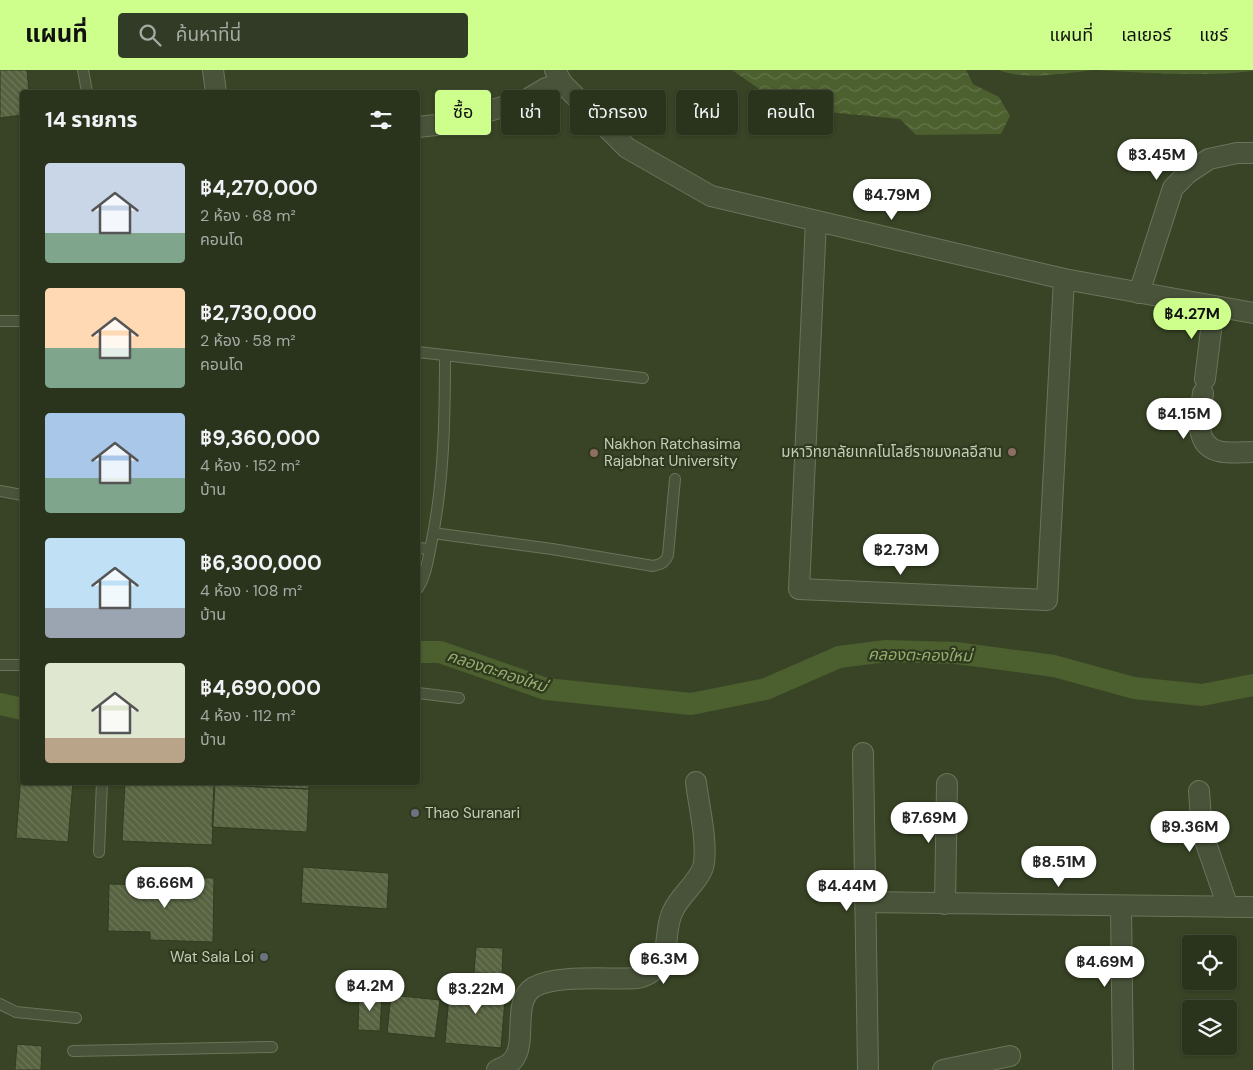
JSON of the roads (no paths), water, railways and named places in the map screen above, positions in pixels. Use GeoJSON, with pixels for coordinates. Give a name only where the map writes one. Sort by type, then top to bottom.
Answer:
{"type":"FeatureCollection","features":[{"type":"Feature","properties":{"kind":"street"},"geometry":{"type":"LineString","coordinates":[[213,70],[216,90]]}},
{"type":"Feature","properties":{"kind":"street"},"geometry":{"type":"LineString","coordinates":[[420,128],[445,124],[526,100],[546,88],[558,76],[627,148],[711,196],[1064,279],[1253,313]]}},
{"type":"Feature","properties":{"kind":"street"},"geometry":{"type":"LineString","coordinates":[[1139,293],[1173,188],[1188,173],[1209,159],[1238,153],[1253,153]]}},
{"type":"Feature","properties":{"kind":"street"},"geometry":{"type":"LineString","coordinates":[[816,221],[799,589],[1047,600],[1064,279]]}},
{"type":"Feature","properties":{"kind":"street"},"geometry":{"type":"LineString","coordinates":[[1214,306],[1200,430],[1205,443],[1211,449],[1217,451],[1253,452]]}},
{"type":"Feature","properties":{"kind":"street"},"geometry":{"type":"LineString","coordinates":[[863,753],[868,1070]]}},
{"type":"Feature","properties":{"kind":"street"},"geometry":{"type":"LineString","coordinates":[[497,1070],[508,1065],[516,1055],[524,1001],[529,991],[535,987],[568,980],[638,978],[647,976],[656,968],[662,959],[666,946],[672,912],[704,866],[705,847],[696,782]]}},
{"type":"Feature","properties":{"kind":"street"},"geometry":{"type":"LineString","coordinates":[[945,904],[947,784]]}},
{"type":"Feature","properties":{"kind":"street"},"geometry":{"type":"LineString","coordinates":[[1200,791],[1202,832],[1228,906]]}},
{"type":"Feature","properties":{"kind":"street"},"geometry":{"type":"LineString","coordinates":[[865,902],[1253,907]]}},
{"type":"Feature","properties":{"kind":"street"},"geometry":{"type":"LineString","coordinates":[[1121,906],[1123,1070]]}},
{"type":"Feature","properties":{"kind":"street"},"geometry":{"type":"LineString","coordinates":[[943,1070],[1010,1056]]}},
{"type":"Feature","properties":{"kind":"lane"},"geometry":{"type":"LineString","coordinates":[[84,70],[87,90]]}},
{"type":"Feature","properties":{"kind":"lane"},"geometry":{"type":"LineString","coordinates":[[0,321],[20,321]]}},
{"type":"Feature","properties":{"kind":"lane"},"geometry":{"type":"LineString","coordinates":[[420,352],[643,378]]}},
{"type":"Feature","properties":{"kind":"lane"},"geometry":{"type":"LineString","coordinates":[[420,584],[437,518],[443,464],[445,355]]}},
{"type":"Feature","properties":{"kind":"lane"},"geometry":{"type":"LineString","coordinates":[[433,533],[552,548],[653,566],[666,561],[668,555],[675,479]]}},
{"type":"Feature","properties":{"kind":"lane"},"geometry":{"type":"LineString","coordinates":[[0,492],[20,495]]}},
{"type":"Feature","properties":{"kind":"lane"},"geometry":{"type":"LineString","coordinates":[[420,548],[430,548]]}},
{"type":"Feature","properties":{"kind":"lane"},"geometry":{"type":"LineString","coordinates":[[0,664],[20,665]]}},
{"type":"Feature","properties":{"kind":"lane"},"geometry":{"type":"LineString","coordinates":[[420,693],[459,698]]}},
{"type":"Feature","properties":{"kind":"lane"},"geometry":{"type":"LineString","coordinates":[[99,852],[102,785]]}},
{"type":"Feature","properties":{"kind":"lane"},"geometry":{"type":"LineString","coordinates":[[0,1004],[16,1012],[76,1018]]}},
{"type":"Feature","properties":{"kind":"lane"},"geometry":{"type":"LineString","coordinates":[[73,1051],[272,1047]]}},
{"type":"Feature","properties":{"kind":"water"},"geometry":{"type":"Polygon","coordinates":[[[732,70],[966,70],[973,84],[999,97],[1010,116],[1001,134],[916,135],[900,119],[833,113],[833,90],[760,90],[732,70]]]}},
{"type":"Feature","properties":{"kind":"water"},"geometry":{"type":"Polygon","coordinates":[[[999,70],[1094,70],[1033,76],[999,70]]]}},
{"type":"Feature","properties":{"kind":"water"},"geometry":{"type":"Polygon","coordinates":[[[1096,70],[1253,70],[1253,71],[1194,74],[1096,70]]]}},
{"type":"Feature","properties":{"kind":"waterway","name":"คลองตะคองใหม่"},"geometry":{"type":"LineString","coordinates":[[420,652],[440,652],[546,689],[691,704],[766,689],[839,657],[886,651],[956,653],[1054,666],[1134,688],[1202,695],[1253,685]]}},
{"type":"Feature","properties":{"kind":"waterway","name":"คลองตะคองใหม่"},"geometry":{"type":"LineString","coordinates":[[0,704],[20,709]]}},
{"type":"Feature","properties":{"kind":"place","name":"มหาวิทยาลัยเทคโนโลยีราชมงคลอีสาน"},"geometry":{"type":"Point","coordinates":[1012,452]}},
{"type":"Feature","properties":{"kind":"place","name":"Nakhon Ratchasima Rajabhat University"},"geometry":{"type":"Point","coordinates":[594,453]}},
{"type":"Feature","properties":{"kind":"place","name":"Thao Suranari"},"geometry":{"type":"Point","coordinates":[415,813]}},
{"type":"Feature","properties":{"kind":"place","name":"Wat Sala Loi"},"geometry":{"type":"Point","coordinates":[264,957]}}]}
